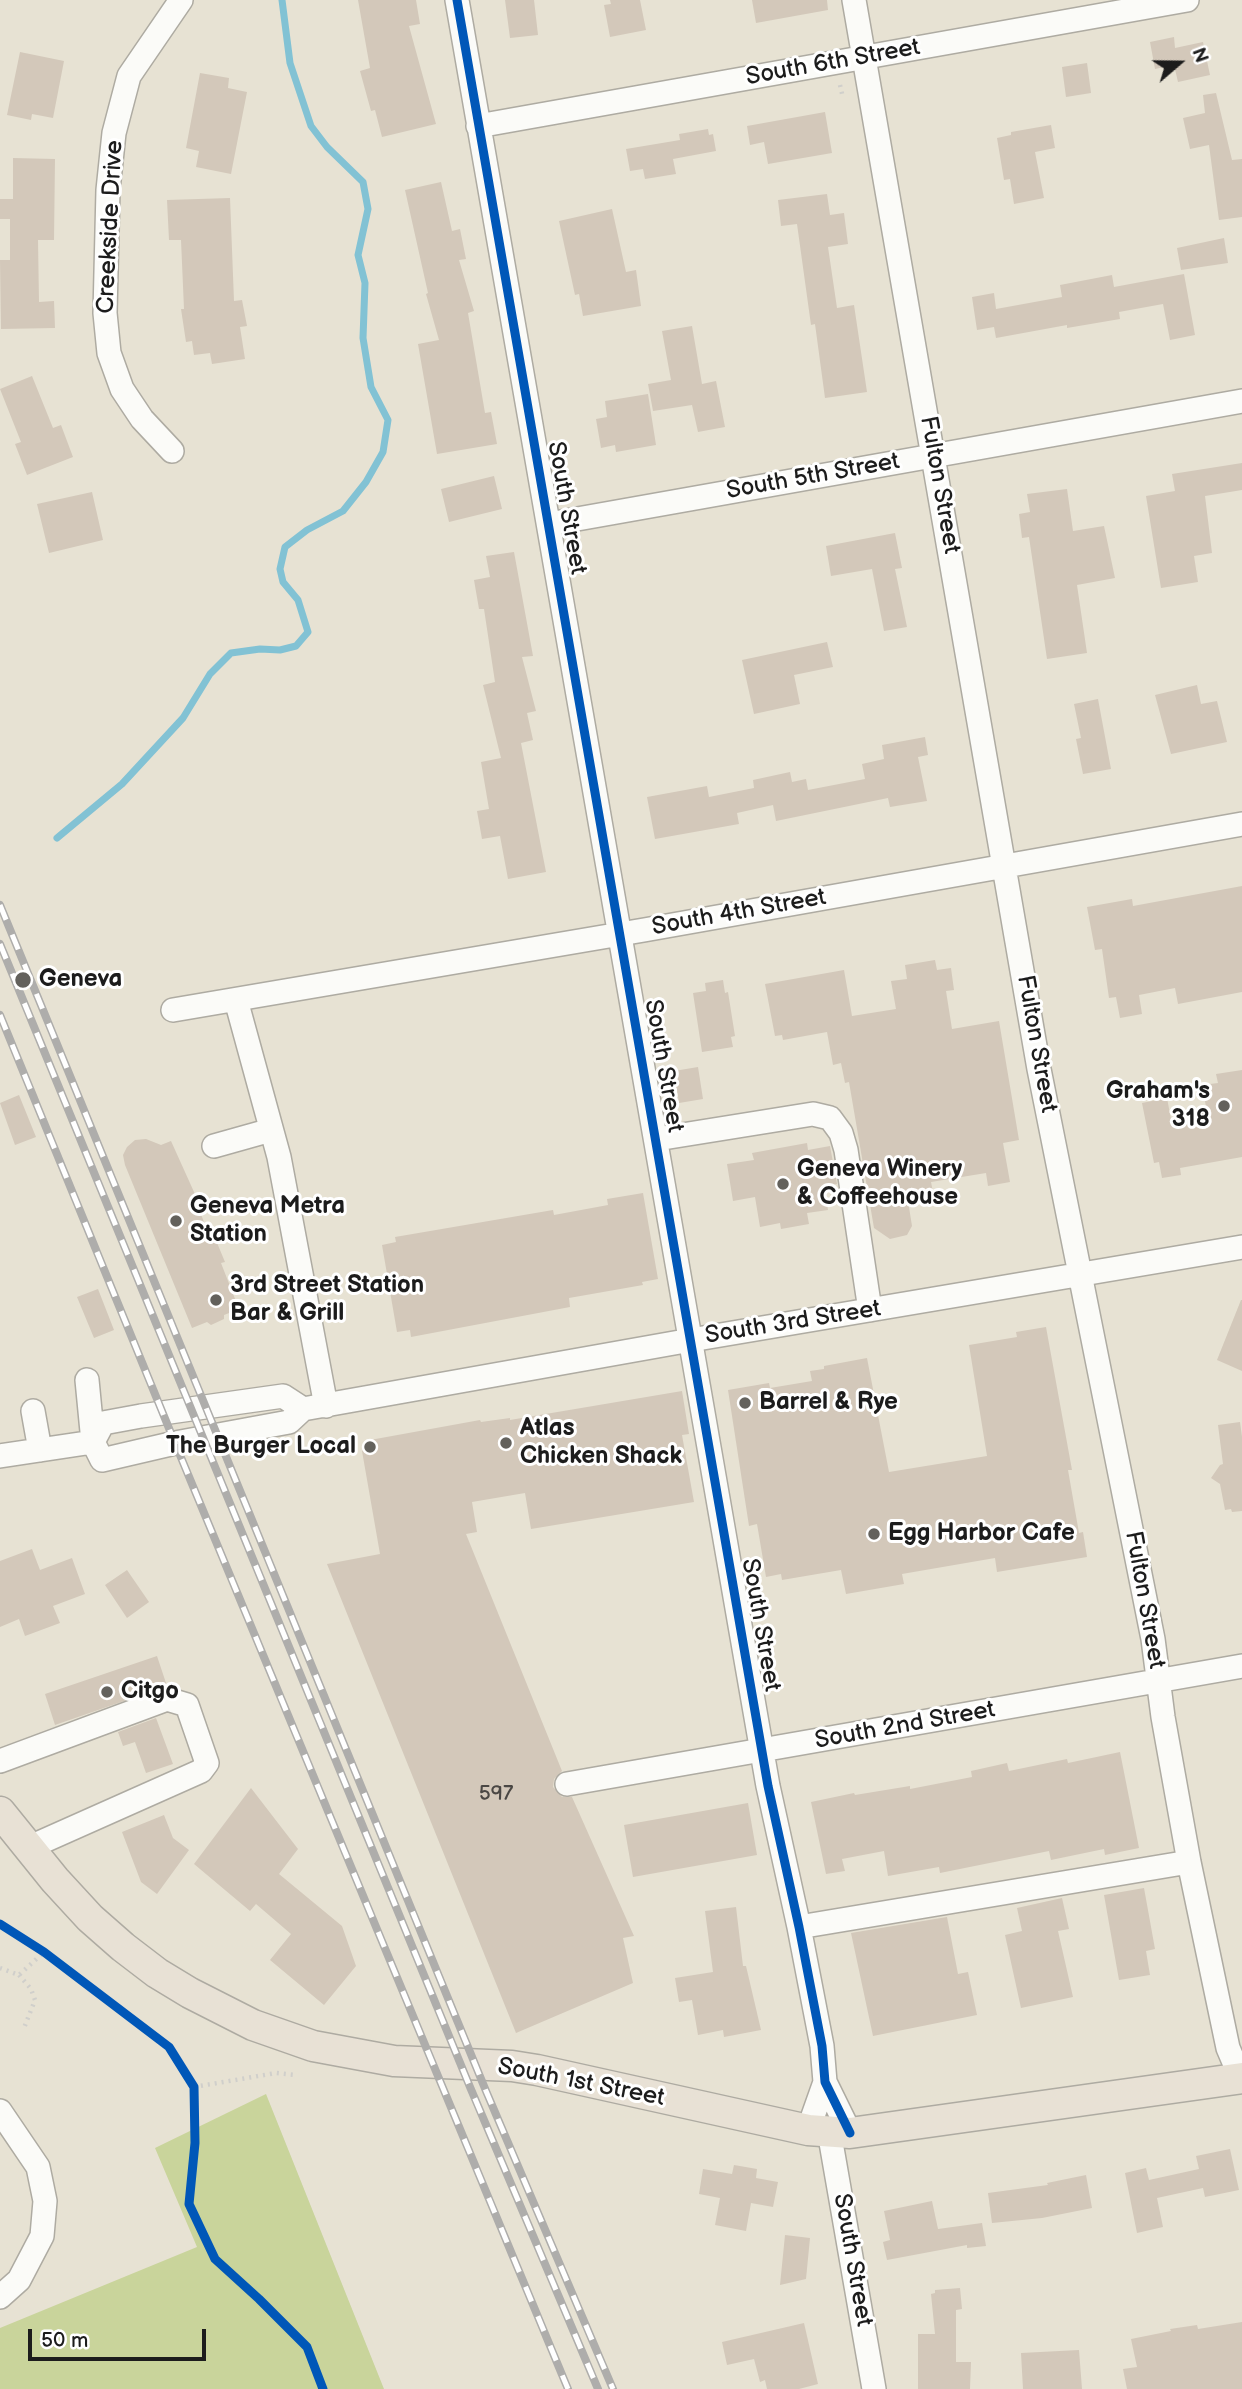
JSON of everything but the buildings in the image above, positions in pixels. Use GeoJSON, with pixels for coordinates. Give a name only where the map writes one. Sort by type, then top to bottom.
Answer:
{"type":"FeatureCollection","features":[{"type":"Feature","properties":{"kind":"main road","name":"South 1st Street"},"geometry":{"type":"LineString","coordinates":[[0,1812],[55,1881],[90,1918],[123,1947],[168,1979],[253,2025],[313,2046],[394,2061],[512,2066],[537,2070],[829,2131],[1242,2079]]}},
{"type":"Feature","properties":{"kind":"street","name":"Creekside Drive"},"geometry":{"type":"LineString","coordinates":[[172,452],[142,419],[122,389],[109,353],[105,313],[108,190],[114,133],[130,76],[181,0]]}},
{"type":"Feature","properties":{"kind":"street","name":"South Street"},"geometry":{"type":"LineString","coordinates":[[457,0],[763,1751],[822,2046],[829,2131],[874,2389]]}},
{"type":"Feature","properties":{"kind":"street","name":"Fulton Street"},"geometry":{"type":"LineString","coordinates":[[854,0],[1039,1069],[1153,1639],[1189,1862],[1228,2048],[1242,2079]]}},
{"type":"Feature","properties":{"kind":"street","name":"South 6th Street"},"geometry":{"type":"LineString","coordinates":[[478,126],[1187,0]]}},
{"type":"Feature","properties":{"kind":"street","name":"South 5th Street"},"geometry":{"type":"LineString","coordinates":[[549,524],[1242,401]]}},
{"type":"Feature","properties":{"kind":"street","name":"South 4th Street"},"geometry":{"type":"LineString","coordinates":[[173,1010],[1242,824]]}},
{"type":"Feature","properties":{"kind":"street"},"geometry":{"type":"LineString","coordinates":[[93,1442],[103,1423],[141,1416],[283,1396],[315,1407],[279,1157],[236,1000]]}},
{"type":"Feature","properties":{"kind":"street"},"geometry":{"type":"LineString","coordinates":[[657,1139],[813,1114],[830,1118],[841,1133],[846,1150],[870,1310]]}},
{"type":"Feature","properties":{"kind":"street"},"geometry":{"type":"LineString","coordinates":[[214,1146],[271,1130]]}},
{"type":"Feature","properties":{"kind":"street","name":"South 3rd Street"},"geometry":{"type":"LineString","coordinates":[[93,1442],[102,1460],[174,1443],[289,1422],[315,1407],[1242,1247]]}},
{"type":"Feature","properties":{"kind":"street"},"geometry":{"type":"LineString","coordinates":[[87,1380],[93,1442]]}},
{"type":"Feature","properties":{"kind":"street"},"geometry":{"type":"LineString","coordinates":[[33,1411],[40,1450]]}},
{"type":"Feature","properties":{"kind":"street"},"geometry":{"type":"LineString","coordinates":[[0,1456],[93,1442]]}},
{"type":"Feature","properties":{"kind":"street","name":"South 2nd Street"},"geometry":{"type":"LineString","coordinates":[[567,1784],[1242,1666]]}},
{"type":"Feature","properties":{"kind":"street"},"geometry":{"type":"LineString","coordinates":[[0,1761],[167,1699],[187,1705],[207,1763],[201,1771],[29,1848]]}},
{"type":"Feature","properties":{"kind":"street"},"geometry":{"type":"LineString","coordinates":[[799,1927],[1189,1862]]}},
{"type":"Feature","properties":{"kind":"street","name":"South Street"},"geometry":{"type":"LineString","coordinates":[[825,2082],[829,2131]]}},
{"type":"Feature","properties":{"kind":"street"},"geometry":{"type":"LineString","coordinates":[[0,2111],[37,2167],[45,2201],[42,2236],[19,2280],[0,2297]]}},
{"type":"Feature","properties":{"kind":"path"},"geometry":{"type":"LineString","coordinates":[[33,1945],[55,1960]]}},
{"type":"Feature","properties":{"kind":"path"},"geometry":{"type":"LineString","coordinates":[[19,1975],[44,1952]]}},
{"type":"Feature","properties":{"kind":"path"},"geometry":{"type":"LineString","coordinates":[[0,1968],[19,1975],[32,1989],[35,2000],[24,2028]]}},
{"type":"Feature","properties":{"kind":"path"},"geometry":{"type":"LineString","coordinates":[[194,2087],[276,2073],[296,2075]]}},
{"type":"Feature","properties":{"kind":"path"},"geometry":{"type":"LineString","coordinates":[[188,2077],[194,2087],[194,2101]]}},
{"type":"Feature","properties":{"kind":"green space"},"geometry":{"type":"Polygon","coordinates":[[[266,2094],[384,2389],[0,2389],[0,2328],[197,2247],[155,2148],[266,2094]]]}},
{"type":"Feature","properties":{"kind":"waterway"},"geometry":{"type":"LineString","coordinates":[[57,838],[122,784],[183,718],[210,674],[231,653],[260,649],[280,650],[296,646],[308,632],[298,600],[283,582],[280,569],[285,547],[307,530],[343,511],[366,482],[383,452],[388,420],[371,387],[363,338],[365,283],[358,255],[368,209],[363,182],[327,147],[311,126],[290,63],[282,0]]}},
{"type":"Feature","properties":{"kind":"railway"},"geometry":{"type":"LineString","coordinates":[[0,905],[486,2091],[613,2389]]}},
{"type":"Feature","properties":{"kind":"railway"},"geometry":{"type":"LineString","coordinates":[[0,944],[470,2087],[598,2389]]}},
{"type":"Feature","properties":{"kind":"railway"},"geometry":{"type":"LineString","coordinates":[[0,1015],[568,2389]]}},
{"type":"Feature","properties":{"kind":"cycle path"},"geometry":{"type":"LineString","coordinates":[[457,0],[768,1786],[822,2046],[825,2082],[850,2133]]}},
{"type":"Feature","properties":{"kind":"cycle path"},"geometry":{"type":"LineString","coordinates":[[0,1924],[44,1952],[169,2047],[194,2087],[195,2143],[189,2204],[215,2259],[307,2347],[323,2389]]}},
{"type":"Feature","properties":{"kind":"place","name":"Geneva"},"geometry":{"type":"Point","coordinates":[23,980]}},
{"type":"Feature","properties":{"kind":"place","name":"Graham's 318"},"geometry":{"type":"Point","coordinates":[1224,1106]}},
{"type":"Feature","properties":{"kind":"place","name":"Geneva Winery & Coffeehouse"},"geometry":{"type":"Point","coordinates":[783,1184]}},
{"type":"Feature","properties":{"kind":"place","name":"Geneva Metra Station"},"geometry":{"type":"Point","coordinates":[176,1221]}},
{"type":"Feature","properties":{"kind":"place","name":"3rd Street Station Bar & Grill"},"geometry":{"type":"Point","coordinates":[216,1300]}},
{"type":"Feature","properties":{"kind":"place","name":"Barrel & Rye"},"geometry":{"type":"Point","coordinates":[745,1403]}},
{"type":"Feature","properties":{"kind":"place","name":"Atlas Chicken Shack"},"geometry":{"type":"Point","coordinates":[506,1443]}},
{"type":"Feature","properties":{"kind":"place","name":"The Burger Local"},"geometry":{"type":"Point","coordinates":[370,1447]}},
{"type":"Feature","properties":{"kind":"place","name":"Egg Harbor Cafe"},"geometry":{"type":"Point","coordinates":[874,1534]}},
{"type":"Feature","properties":{"kind":"place","name":"Citgo"},"geometry":{"type":"Point","coordinates":[107,1692]}}]}
